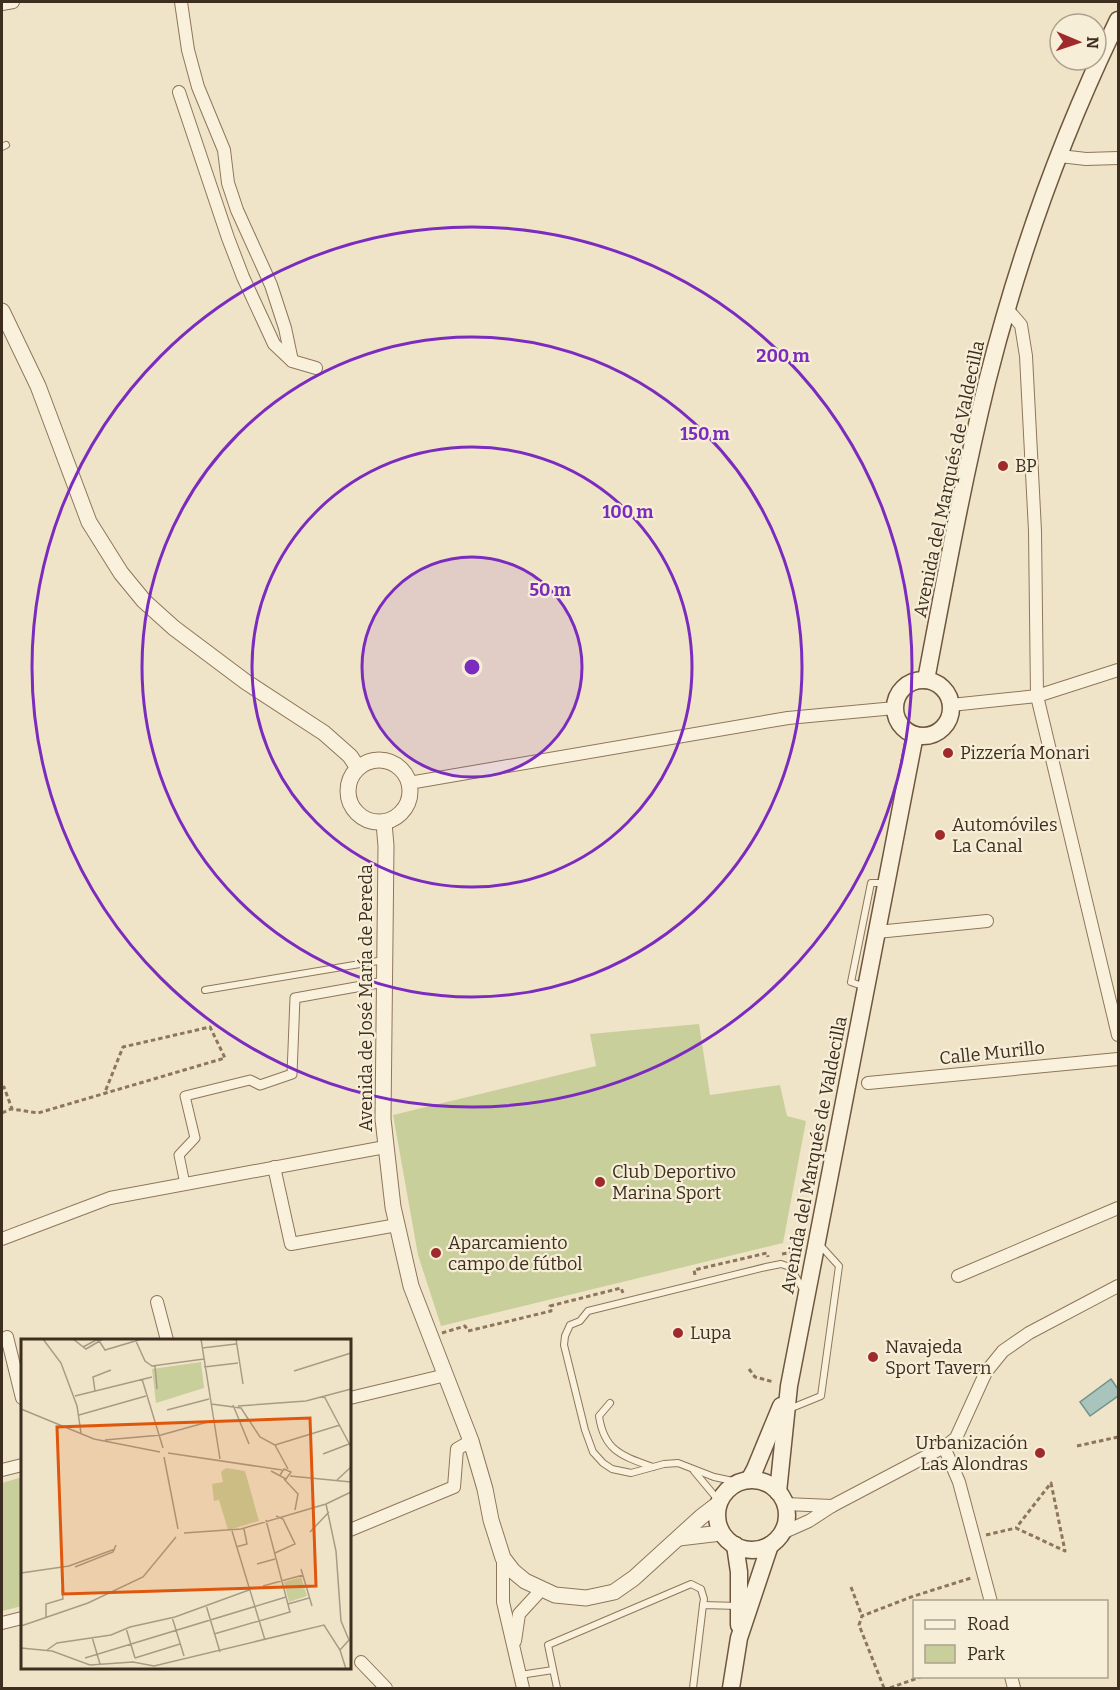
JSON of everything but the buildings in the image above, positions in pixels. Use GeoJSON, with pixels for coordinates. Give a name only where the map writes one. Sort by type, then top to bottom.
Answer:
{"type":"FeatureCollection","features":[{"type":"Feature","properties":{"kind":"main road","name":"Avenida del Marqués de Valdecilla"},"geometry":{"type":"LineString","coordinates":[[926,680],[966,476],[987,382],[1008,310],[1028,244],[1060,156],[1100,57],[1119,20]]}},
{"type":"Feature","properties":{"kind":"main road"},"geometry":{"type":"LineString","coordinates":[[926,680],[943,688],[949,695],[951,705],[948,723],[942,730],[925,736],[915,735],[901,725],[895,708],[901,690],[908,684],[926,680]]}},
{"type":"Feature","properties":{"kind":"main road","name":"Avenida del Marqués de Valdecilla"},"geometry":{"type":"LineString","coordinates":[[743,1481],[755,1469],[807,1297],[915,735]]}},
{"type":"Feature","properties":{"kind":"main road","name":"Avenida del Marqués de Valdecilla"},"geometry":{"type":"LineString","coordinates":[[781,1384],[786,1411],[782,1498]]}},
{"type":"Feature","properties":{"kind":"main road"},"geometry":{"type":"LineString","coordinates":[[739,1638],[770,1545],[782,1533],[787,1519],[782,1498],[771,1485],[762,1481],[743,1481],[727,1490],[719,1503],[717,1513],[721,1533],[735,1545],[752,1549],[770,1545]]}},
{"type":"Feature","properties":{"kind":"main road"},"geometry":{"type":"LineString","coordinates":[[731,1689],[739,1638],[740,1572],[735,1545]]}},
{"type":"Feature","properties":{"kind":"street"},"geometry":{"type":"LineString","coordinates":[[2,4],[13,2]]}},
{"type":"Feature","properties":{"kind":"street"},"geometry":{"type":"LineString","coordinates":[[181,2],[188,50],[198,87],[224,150],[228,183],[237,210],[271,285],[285,328],[292,361]]}},
{"type":"Feature","properties":{"kind":"street"},"geometry":{"type":"LineString","coordinates":[[179,92],[210,188],[243,278],[274,344],[292,361],[316,368]]}},
{"type":"Feature","properties":{"kind":"street"},"geometry":{"type":"LineString","coordinates":[[1060,156],[1086,159],[1119,158]]}},
{"type":"Feature","properties":{"kind":"street"},"geometry":{"type":"LineString","coordinates":[[1008,310],[1021,325],[1026,356],[1035,531],[1037,696],[1119,1035]]}},
{"type":"Feature","properties":{"kind":"street"},"geometry":{"type":"LineString","coordinates":[[2,311],[38,386],[89,522],[126,580],[144,601],[174,628],[246,682],[324,733],[350,756],[358,768]]}},
{"type":"Feature","properties":{"kind":"street"},"geometry":{"type":"LineString","coordinates":[[951,705],[1037,696],[1119,670]]}},
{"type":"Feature","properties":{"kind":"street"},"geometry":{"type":"LineString","coordinates":[[410,783],[788,718],[895,708]]}},
{"type":"Feature","properties":{"kind":"street"},"geometry":{"type":"LineString","coordinates":[[377,760],[388,761],[398,766],[410,783],[408,805],[394,819],[384,823],[374,823],[356,813],[347,795],[352,775],[358,768],[367,762],[377,760]]}},
{"type":"Feature","properties":{"kind":"street","name":"Avenida de José María de Pereda"},"geometry":{"type":"LineString","coordinates":[[384,823],[386,846],[382,1077],[385,1147],[397,1225],[411,1286],[471,1441],[503,1558],[520,1576],[555,1595],[586,1598],[614,1592],[634,1578],[701,1516],[719,1503]]}},
{"type":"Feature","properties":{"kind":"street"},"geometry":{"type":"LineString","coordinates":[[877,932],[987,921]]}},
{"type":"Feature","properties":{"kind":"street"},"geometry":{"type":"LineString","coordinates":[[185,1184],[179,1155],[195,1138],[185,1096],[250,1080],[260,1085],[292,1074],[295,998],[384,982]]}},
{"type":"Feature","properties":{"kind":"street","name":"Calle Murillo"},"geometry":{"type":"LineString","coordinates":[[868,1083],[1119,1059]]}},
{"type":"Feature","properties":{"kind":"street"},"geometry":{"type":"LineString","coordinates":[[2,1239],[110,1198],[385,1147]]}},
{"type":"Feature","properties":{"kind":"street"},"geometry":{"type":"LineString","coordinates":[[274,1167],[291,1244],[397,1225]]}},
{"type":"Feature","properties":{"kind":"street"},"geometry":{"type":"LineString","coordinates":[[958,1276],[1119,1208]]}},
{"type":"Feature","properties":{"kind":"street"},"geometry":{"type":"LineString","coordinates":[[782,1533],[809,1521],[831,1506],[944,1447],[956,1438],[986,1372],[1003,1351],[1029,1333],[1119,1286]]}},
{"type":"Feature","properties":{"kind":"street"},"geometry":{"type":"LineString","coordinates":[[157,1302],[166,1339]]}},
{"type":"Feature","properties":{"kind":"street"},"geometry":{"type":"LineString","coordinates":[[7,1337],[21,1394]]}},
{"type":"Feature","properties":{"kind":"street"},"geometry":{"type":"LineString","coordinates":[[351,1398],[446,1375]]}},
{"type":"Feature","properties":{"kind":"street"},"geometry":{"type":"LineString","coordinates":[[351,1530],[454,1486],[457,1449],[471,1441]]}},
{"type":"Feature","properties":{"kind":"street"},"geometry":{"type":"LineString","coordinates":[[944,1447],[958,1482],[990,1600]]}},
{"type":"Feature","properties":{"kind":"street"},"geometry":{"type":"LineString","coordinates":[[2,1470],[21,1465]]}},
{"type":"Feature","properties":{"kind":"street"},"geometry":{"type":"LineString","coordinates":[[782,1498],[831,1506]]}},
{"type":"Feature","properties":{"kind":"street"},"geometry":{"type":"LineString","coordinates":[[679,1538],[721,1533]]}},
{"type":"Feature","properties":{"kind":"street"},"geometry":{"type":"LineString","coordinates":[[503,1558],[503,1602],[523,1689]]}},
{"type":"Feature","properties":{"kind":"street"},"geometry":{"type":"LineString","coordinates":[[503,1586],[511,1579],[520,1576]]}},
{"type":"Feature","properties":{"kind":"street"},"geometry":{"type":"LineString","coordinates":[[514,1648],[519,1614],[542,1589]]}},
{"type":"Feature","properties":{"kind":"street"},"geometry":{"type":"LineString","coordinates":[[2,1623],[21,1618]]}},
{"type":"Feature","properties":{"kind":"street"},"geometry":{"type":"LineString","coordinates":[[361,1662],[386,1689]]}},
{"type":"Feature","properties":{"kind":"lane"},"geometry":{"type":"LineString","coordinates":[[867,988],[851,982],[871,884],[886,883]]}},
{"type":"Feature","properties":{"kind":"lane"},"geometry":{"type":"LineString","coordinates":[[205,990],[385,960]]}},
{"type":"Feature","properties":{"kind":"lane"},"geometry":{"type":"LineString","coordinates":[[786,1411],[821,1396],[839,1266],[817,1242]]}},
{"type":"Feature","properties":{"kind":"lane"},"geometry":{"type":"LineString","coordinates":[[743,1481],[694,1470],[678,1463],[631,1473],[612,1469],[593,1452],[585,1430],[564,1345],[565,1336],[570,1325],[580,1321],[588,1311],[781,1264],[790,1267],[807,1297]]}},
{"type":"Feature","properties":{"kind":"lane"},"geometry":{"type":"LineString","coordinates":[[610,1402],[599,1416],[600,1428],[607,1443],[625,1457],[653,1467]]}},
{"type":"Feature","properties":{"kind":"lane"},"geometry":{"type":"LineString","coordinates":[[694,1470],[719,1503]]}},
{"type":"Feature","properties":{"kind":"lane"},"geometry":{"type":"LineString","coordinates":[[557,1689],[548,1645],[691,1584],[701,1589],[704,1599],[693,1689]]}},
{"type":"Feature","properties":{"kind":"lane"},"geometry":{"type":"LineString","coordinates":[[703,1605],[739,1606]]}},
{"type":"Feature","properties":{"kind":"lane"},"geometry":{"type":"LineString","coordinates":[[520,1675],[553,1670]]}},
{"type":"Feature","properties":{"kind":"path"},"geometry":{"type":"LineString","coordinates":[[2,1113],[12,1109],[38,1113],[225,1058],[210,1027],[123,1047],[105,1092]]}},
{"type":"Feature","properties":{"kind":"path"},"geometry":{"type":"LineString","coordinates":[[2,1088],[4,1088],[12,1109]]}},
{"type":"Feature","properties":{"kind":"path"},"geometry":{"type":"LineString","coordinates":[[749,1369],[755,1377],[781,1384]]}},
{"type":"Feature","properties":{"kind":"path"},"geometry":{"type":"LineString","coordinates":[[1077,1446],[1119,1437]]}},
{"type":"Feature","properties":{"kind":"path"},"geometry":{"type":"LineString","coordinates":[[974,1538],[1016,1528],[1065,1551],[1052,1483],[1016,1528]]}},
{"type":"Feature","properties":{"kind":"path"},"geometry":{"type":"LineString","coordinates":[[862,1616],[911,1597],[984,1575]]}},
{"type":"Feature","properties":{"kind":"path"},"geometry":{"type":"LineString","coordinates":[[851,1587],[862,1616],[859,1625],[884,1689]]}},
{"type":"Feature","properties":{"kind":"path"},"geometry":{"type":"LineString","coordinates":[[890,1689],[920,1678]]}},
{"type":"Feature","properties":{"kind":"green space","name":"Club Deportivo Marina Sport"},"geometry":{"type":"Polygon","coordinates":[[[699,1024],[710,1095],[780,1085],[787,1116],[806,1121],[783,1243],[441,1326],[418,1255],[393,1115],[596,1066],[590,1034],[699,1024]]]}},
{"type":"Feature","properties":{"kind":"green space"},"geometry":{"type":"Polygon","coordinates":[[[21,1477],[21,1606],[2,1611],[2,1483],[21,1477]]]}},
{"type":"Feature","properties":{"kind":"water"},"geometry":{"type":"Polygon","coordinates":[[[1111,1379],[1118,1389],[1118,1396],[1090,1416],[1080,1402],[1111,1379]]]}},
{"type":"Feature","properties":{"kind":"place","name":"BP"},"geometry":{"type":"Point","coordinates":[1003,466]}},
{"type":"Feature","properties":{"kind":"place","name":"Pizzería Monari"},"geometry":{"type":"Point","coordinates":[948,753]}},
{"type":"Feature","properties":{"kind":"place","name":"Automóviles La Canal"},"geometry":{"type":"Point","coordinates":[940,835]}},
{"type":"Feature","properties":{"kind":"place","name":"Club Deportivo Marina Sport"},"geometry":{"type":"Point","coordinates":[600,1182]}},
{"type":"Feature","properties":{"kind":"place","name":"Aparcamiento campo de fútbol"},"geometry":{"type":"Point","coordinates":[436,1253]}},
{"type":"Feature","properties":{"kind":"place","name":"Lupa"},"geometry":{"type":"Point","coordinates":[678,1333]}},
{"type":"Feature","properties":{"kind":"place","name":"Navajeda Sport Tavern"},"geometry":{"type":"Point","coordinates":[873,1357]}},
{"type":"Feature","properties":{"kind":"place","name":"Urbanización Las Alondras"},"geometry":{"type":"Point","coordinates":[1040,1453]}}]}
